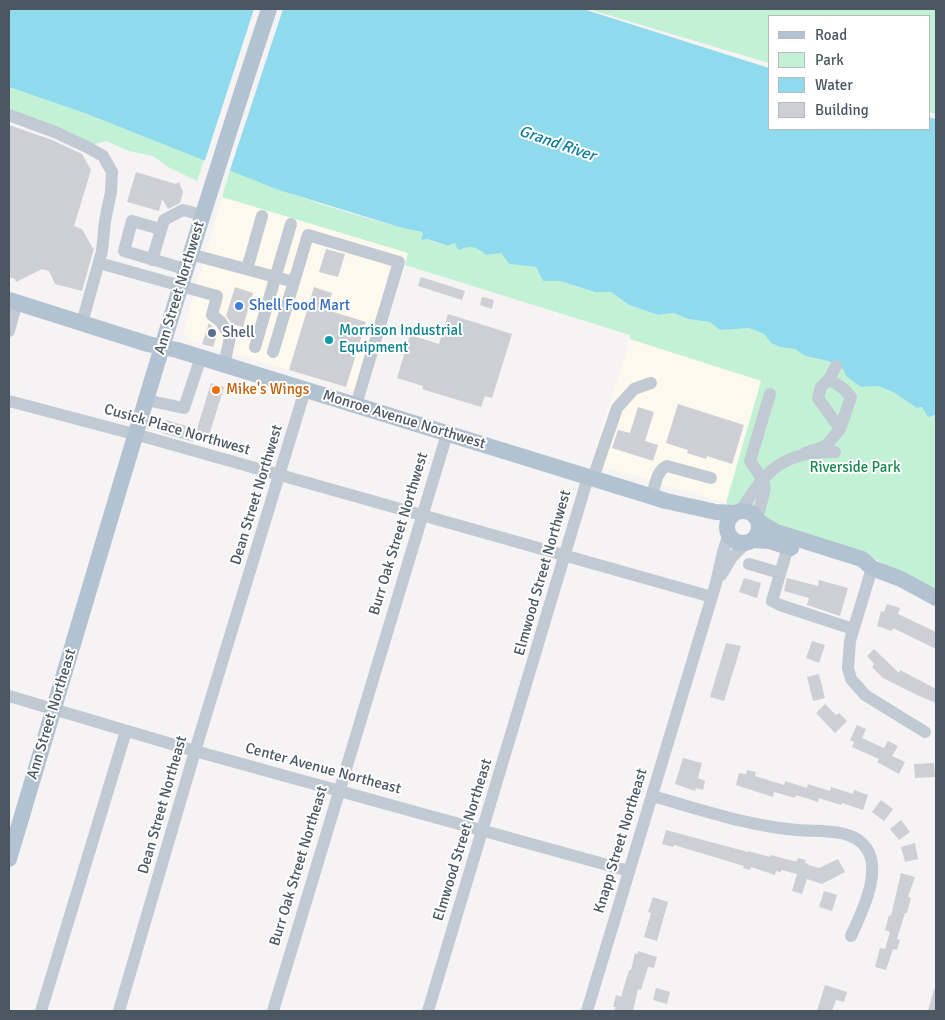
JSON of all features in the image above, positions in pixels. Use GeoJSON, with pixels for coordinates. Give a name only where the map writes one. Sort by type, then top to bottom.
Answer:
{"type":"FeatureCollection","features":[{"type":"Feature","properties":{"kind":"main road","name":"Ann Street Northwest"},"geometry":{"type":"LineString","coordinates":[[95,569],[212,181],[269,9]]}},
{"type":"Feature","properties":{"kind":"main road","name":"Monroe Avenue Northwest"},"geometry":{"type":"LineString","coordinates":[[13,301],[148,344],[201,357],[652,496],[684,507],[728,531]]}},
{"type":"Feature","properties":{"kind":"main road","name":"Monroe Avenue Northwest"},"geometry":{"type":"LineString","coordinates":[[684,507],[716,512],[738,512]]}},
{"type":"Feature","properties":{"kind":"main road"},"geometry":{"type":"LineString","coordinates":[[790,542],[758,520],[752,513],[738,512],[729,521],[728,531],[734,540],[790,542],[862,559],[872,568],[901,579],[936,598]]}},
{"type":"Feature","properties":{"kind":"main road"},"geometry":{"type":"LineString","coordinates":[[750,541],[759,530],[758,520]]}},
{"type":"Feature","properties":{"kind":"main road","name":"Ann Street Northeast"},"geometry":{"type":"LineString","coordinates":[[9,858],[95,569]]}},
{"type":"Feature","properties":{"kind":"street"},"geometry":{"type":"LineString","coordinates":[[9,115],[55,132],[87,147],[103,156],[112,172],[111,192],[98,263],[82,323]]}},
{"type":"Feature","properties":{"kind":"street"},"geometry":{"type":"LineString","coordinates":[[152,260],[164,220],[181,210],[202,215]]}},
{"type":"Feature","properties":{"kind":"street"},"geometry":{"type":"LineString","coordinates":[[247,269],[262,216]]}},
{"type":"Feature","properties":{"kind":"street"},"geometry":{"type":"LineString","coordinates":[[160,229],[132,221],[124,251],[152,260],[247,269],[294,282]]}},
{"type":"Feature","properties":{"kind":"street"},"geometry":{"type":"LineString","coordinates":[[254,347],[291,224]]}},
{"type":"Feature","properties":{"kind":"street"},"geometry":{"type":"LineString","coordinates":[[273,352],[308,235],[399,262],[356,405]]}},
{"type":"Feature","properties":{"kind":"street"},"geometry":{"type":"LineString","coordinates":[[98,263],[217,296],[212,314],[221,322],[230,337],[224,364]]}},
{"type":"Feature","properties":{"kind":"street"},"geometry":{"type":"LineString","coordinates":[[9,331],[13,301]]}},
{"type":"Feature","properties":{"kind":"street"},"geometry":{"type":"LineString","coordinates":[[146,400],[184,408],[201,357]]}},
{"type":"Feature","properties":{"kind":"street"},"geometry":{"type":"LineString","coordinates":[[836,366],[829,379],[822,386],[818,398],[840,429]]}},
{"type":"Feature","properties":{"kind":"street"},"geometry":{"type":"LineString","coordinates":[[738,512],[755,486],[779,465],[792,458],[826,446],[840,429],[851,397],[844,389],[829,379]]}},
{"type":"Feature","properties":{"kind":"street","name":"Elmwood Street Northwest"},"geometry":{"type":"LineString","coordinates":[[528,679],[565,555],[617,408],[634,389],[651,383]]}},
{"type":"Feature","properties":{"kind":"street","name":"Dean Street Northwest"},"geometry":{"type":"LineString","coordinates":[[239,609],[305,390]]}},
{"type":"Feature","properties":{"kind":"street"},"geometry":{"type":"LineString","coordinates":[[758,520],[765,489],[763,480],[750,461],[770,394]]}},
{"type":"Feature","properties":{"kind":"street","name":"Cusick Place Northwest"},"geometry":{"type":"LineString","coordinates":[[9,401],[280,475],[712,598]]}},
{"type":"Feature","properties":{"kind":"street","name":"Burr Oak Street Northwest"},"geometry":{"type":"LineString","coordinates":[[383,645],[447,434]]}},
{"type":"Feature","properties":{"kind":"street"},"geometry":{"type":"LineString","coordinates":[[805,453],[835,452]]}},
{"type":"Feature","properties":{"kind":"street"},"geometry":{"type":"LineString","coordinates":[[652,496],[658,475],[662,468],[667,466],[711,478]]}},
{"type":"Feature","properties":{"kind":"street","name":"Knapp Street Northeast"},"geometry":{"type":"LineString","coordinates":[[587,1011],[712,598],[728,531]]}},
{"type":"Feature","properties":{"kind":"street"},"geometry":{"type":"LineString","coordinates":[[716,583],[732,557],[750,541]]}},
{"type":"Feature","properties":{"kind":"street"},"geometry":{"type":"LineString","coordinates":[[790,542],[772,601],[853,630]]}},
{"type":"Feature","properties":{"kind":"street"},"geometry":{"type":"LineString","coordinates":[[749,564],[780,573]]}},
{"type":"Feature","properties":{"kind":"street"},"geometry":{"type":"LineString","coordinates":[[872,568],[853,630],[848,656],[848,668],[851,679],[865,695],[926,732]]}},
{"type":"Feature","properties":{"kind":"street","name":"Dean Street Northeast"},"geometry":{"type":"LineString","coordinates":[[119,1011],[195,751],[239,609]]}},
{"type":"Feature","properties":{"kind":"street","name":"Burr Oak Street Northeast"},"geometry":{"type":"LineString","coordinates":[[273,1011],[383,645]]}},
{"type":"Feature","properties":{"kind":"street","name":"Elmwood Street Northeast"},"geometry":{"type":"LineString","coordinates":[[428,1011],[528,679]]}},
{"type":"Feature","properties":{"kind":"street","name":"Center Avenue Northeast"},"geometry":{"type":"LineString","coordinates":[[9,696],[195,751],[629,871]]}},
{"type":"Feature","properties":{"kind":"street"},"geometry":{"type":"LineString","coordinates":[[41,1011],[126,731]]}},
{"type":"Feature","properties":{"kind":"street"},"geometry":{"type":"LineString","coordinates":[[652,796],[752,824],[795,830],[840,833],[860,841],[868,850],[873,872],[862,912],[851,936]]}},
{"type":"Feature","properties":{"kind":"shaded area"},"geometry":{"type":"Polygon","coordinates":[[[222,197],[409,253],[366,394],[189,340],[183,332],[222,197]]]}},
{"type":"Feature","properties":{"kind":"shaded area"},"geometry":{"type":"Polygon","coordinates":[[[630,339],[762,381],[726,503],[591,463],[630,339]]]}},
{"type":"Feature","properties":{"kind":"green space"},"geometry":{"type":"Polygon","coordinates":[[[588,9],[936,9],[936,114],[930,112],[930,15],[768,15],[768,63],[588,9]]]}},
{"type":"Feature","properties":{"kind":"green space"},"geometry":{"type":"Polygon","coordinates":[[[9,87],[87,114],[204,160],[197,181],[168,167],[153,156],[129,151],[106,141],[92,145],[9,109],[9,87]]]}},
{"type":"Feature","properties":{"kind":"green space","name":"Riverside Park"},"geometry":{"type":"Polygon","coordinates":[[[230,170],[325,205],[422,232],[426,238],[437,243],[448,246],[456,243],[477,247],[486,255],[501,253],[509,264],[536,267],[543,281],[560,281],[595,292],[611,292],[629,305],[658,315],[674,313],[688,319],[710,322],[720,329],[749,328],[764,334],[771,343],[780,347],[795,349],[805,356],[828,361],[844,370],[861,387],[878,386],[893,392],[917,408],[922,407],[936,417],[936,592],[875,559],[780,529],[752,509],[729,507],[726,503],[761,381],[630,339],[630,335],[405,265],[408,253],[222,197],[230,170]]]}},
{"type":"Feature","properties":{"kind":"water","name":"Grand River"},"geometry":{"type":"Polygon","coordinates":[[[9,9],[583,9],[768,68],[768,130],[930,130],[930,117],[936,119],[936,417],[934,415],[928,417],[922,407],[917,408],[893,392],[878,386],[861,387],[846,376],[844,370],[828,361],[805,356],[795,349],[780,347],[771,343],[764,334],[749,328],[720,330],[710,322],[688,319],[674,313],[658,315],[629,305],[611,292],[595,292],[560,281],[543,281],[536,267],[509,264],[501,253],[486,255],[474,248],[468,247],[460,250],[455,243],[448,246],[427,239],[423,240],[421,239],[422,232],[399,227],[279,190],[87,114],[9,87],[9,9]]]}},
{"type":"Feature","properties":{"kind":"pier"},"geometry":{"type":"Polygon","coordinates":[[[254,9],[283,9],[229,173],[204,163],[254,9]]]}},
{"type":"Feature","properties":{"kind":"building"},"geometry":{"type":"Polygon","coordinates":[[[9,125],[52,140],[82,154],[91,170],[74,226],[82,229],[94,248],[82,291],[55,284],[49,271],[42,269],[16,282],[15,279],[9,277],[9,125]]]}},
{"type":"Feature","properties":{"kind":"building"},"geometry":{"type":"Polygon","coordinates":[[[136,172],[176,184],[179,182],[183,192],[180,203],[168,209],[162,199],[159,211],[127,202],[136,172]]]}},
{"type":"Feature","properties":{"kind":"building"},"geometry":{"type":"Polygon","coordinates":[[[326,249],[345,254],[338,277],[319,272],[326,249]]]}},
{"type":"Feature","properties":{"kind":"building"},"geometry":{"type":"Polygon","coordinates":[[[421,277],[465,291],[462,300],[418,286],[421,277]]]}},
{"type":"Feature","properties":{"kind":"building","name":"Shell Food Mart"},"geometry":{"type":"Polygon","coordinates":[[[235,287],[253,293],[243,327],[232,324],[226,316],[235,287]]]}},
{"type":"Feature","properties":{"kind":"building","name":"Morrison Industrial Equipment"},"geometry":{"type":"Polygon","coordinates":[[[314,287],[332,293],[327,310],[366,322],[346,387],[289,370],[314,287]]]}},
{"type":"Feature","properties":{"kind":"building"},"geometry":{"type":"Polygon","coordinates":[[[482,297],[494,300],[492,309],[480,305],[482,297]]]}},
{"type":"Feature","properties":{"kind":"building"},"geometry":{"type":"Polygon","coordinates":[[[448,314],[512,334],[492,398],[485,396],[481,407],[422,389],[423,386],[397,378],[410,335],[439,344],[448,314]]]}},
{"type":"Feature","properties":{"kind":"building"},"geometry":{"type":"Polygon","coordinates":[[[209,323],[218,332],[213,347],[202,344],[209,323]]]}},
{"type":"Feature","properties":{"kind":"building"},"geometry":{"type":"Polygon","coordinates":[[[211,383],[224,387],[208,439],[195,435],[193,442],[162,433],[166,420],[197,429],[211,383]]]}},
{"type":"Feature","properties":{"kind":"building"},"geometry":{"type":"Polygon","coordinates":[[[678,404],[744,425],[732,464],[707,456],[706,459],[687,453],[688,450],[666,443],[678,404]]]}},
{"type":"Feature","properties":{"kind":"building"},"geometry":{"type":"Polygon","coordinates":[[[638,407],[654,412],[645,441],[658,445],[653,461],[612,448],[618,430],[630,433],[638,407]]]}},
{"type":"Feature","properties":{"kind":"building"},"geometry":{"type":"Polygon","coordinates":[[[744,578],[761,583],[757,598],[739,592],[744,578]]]}},
{"type":"Feature","properties":{"kind":"building"},"geometry":{"type":"Polygon","coordinates":[[[787,578],[818,586],[819,580],[848,588],[840,616],[807,605],[809,598],[784,591],[787,578]]]}},
{"type":"Feature","properties":{"kind":"building"},"geometry":{"type":"Polygon","coordinates":[[[887,604],[900,608],[898,614],[936,632],[936,649],[893,628],[892,631],[877,626],[881,611],[884,612],[887,604]]]}},
{"type":"Feature","properties":{"kind":"building"},"geometry":{"type":"Polygon","coordinates":[[[812,641],[825,645],[819,663],[806,658],[812,641]]]}},
{"type":"Feature","properties":{"kind":"building"},"geometry":{"type":"Polygon","coordinates":[[[726,643],[741,646],[724,701],[710,697],[726,643]]]}},
{"type":"Feature","properties":{"kind":"building"},"geometry":{"type":"Polygon","coordinates":[[[874,649],[899,673],[900,670],[936,689],[936,703],[883,678],[872,667],[874,664],[867,656],[874,649]]]}},
{"type":"Feature","properties":{"kind":"building"},"geometry":{"type":"Polygon","coordinates":[[[819,674],[825,698],[813,701],[807,677],[819,674]]]}},
{"type":"Feature","properties":{"kind":"building"},"geometry":{"type":"Polygon","coordinates":[[[825,704],[836,715],[839,713],[847,721],[835,733],[816,713],[825,704]]]}},
{"type":"Feature","properties":{"kind":"building"},"geometry":{"type":"Polygon","coordinates":[[[857,725],[866,729],[862,738],[884,748],[888,741],[898,746],[892,756],[905,762],[899,774],[877,762],[879,759],[852,747],[854,742],[850,740],[857,725]]]}},
{"type":"Feature","properties":{"kind":"building"},"geometry":{"type":"Polygon","coordinates":[[[683,758],[702,763],[698,778],[705,781],[703,790],[696,788],[695,791],[675,784],[683,758]]]}},
{"type":"Feature","properties":{"kind":"building"},"geometry":{"type":"Polygon","coordinates":[[[934,763],[935,777],[915,778],[914,764],[934,763]]]}},
{"type":"Feature","properties":{"kind":"building"},"geometry":{"type":"Polygon","coordinates":[[[747,770],[756,772],[755,776],[784,785],[785,781],[807,788],[808,784],[830,791],[831,787],[853,794],[854,790],[868,795],[863,810],[819,798],[818,802],[796,795],[795,798],[774,792],[773,797],[736,785],[739,773],[746,774],[747,770]]]}},
{"type":"Feature","properties":{"kind":"building"},"geometry":{"type":"Polygon","coordinates":[[[881,800],[893,809],[884,821],[872,812],[881,800]]]}},
{"type":"Feature","properties":{"kind":"building"},"geometry":{"type":"Polygon","coordinates":[[[901,820],[910,832],[899,840],[890,829],[901,820]]]}},
{"type":"Feature","properties":{"kind":"building"},"geometry":{"type":"Polygon","coordinates":[[[666,830],[770,857],[771,855],[793,861],[797,861],[798,858],[806,860],[805,863],[808,865],[819,868],[838,859],[845,872],[822,884],[807,879],[802,894],[792,891],[797,874],[781,870],[781,872],[776,871],[775,875],[751,867],[750,870],[743,868],[744,866],[674,845],[673,847],[662,844],[666,830]]]}},
{"type":"Feature","properties":{"kind":"building"},"geometry":{"type":"Polygon","coordinates":[[[915,843],[918,859],[905,862],[901,847],[915,843]]]}},
{"type":"Feature","properties":{"kind":"building"},"geometry":{"type":"Polygon","coordinates":[[[901,873],[915,877],[908,897],[911,898],[907,913],[905,913],[897,939],[900,940],[897,950],[893,949],[886,970],[875,967],[880,948],[885,949],[890,932],[885,930],[889,915],[891,916],[901,873]]]}},
{"type":"Feature","properties":{"kind":"building"},"geometry":{"type":"Polygon","coordinates":[[[824,891],[837,895],[832,911],[819,907],[824,891]]]}},
{"type":"Feature","properties":{"kind":"building"},"geometry":{"type":"Polygon","coordinates":[[[653,897],[668,902],[657,941],[644,937],[651,913],[648,912],[653,897]]]}},
{"type":"Feature","properties":{"kind":"building"},"geometry":{"type":"Polygon","coordinates":[[[638,951],[657,957],[654,968],[648,967],[641,990],[638,989],[633,1011],[614,1011],[616,995],[621,997],[635,953],[637,954],[638,951]]]}},
{"type":"Feature","properties":{"kind":"building"},"geometry":{"type":"Polygon","coordinates":[[[825,985],[847,992],[844,1002],[836,1000],[832,1011],[817,1011],[825,985]]]}},
{"type":"Feature","properties":{"kind":"building"},"geometry":{"type":"Polygon","coordinates":[[[656,988],[670,992],[667,1004],[653,1000],[656,988]]]}},
{"type":"Feature","properties":{"kind":"building"},"geometry":{"type":"Polygon","coordinates":[[[934,989],[936,989],[936,1011],[928,1011],[934,989]]]}},
{"type":"Feature","properties":{"kind":"place","name":"Shell Food Mart"},"geometry":{"type":"Point","coordinates":[239,306]}},
{"type":"Feature","properties":{"kind":"place","name":"Shell"},"geometry":{"type":"Point","coordinates":[212,333]}},
{"type":"Feature","properties":{"kind":"place","name":"Morrison Industrial Equipment"},"geometry":{"type":"Point","coordinates":[329,340]}},
{"type":"Feature","properties":{"kind":"place","name":"Mike's Wings"},"geometry":{"type":"Point","coordinates":[216,390]}}]}
